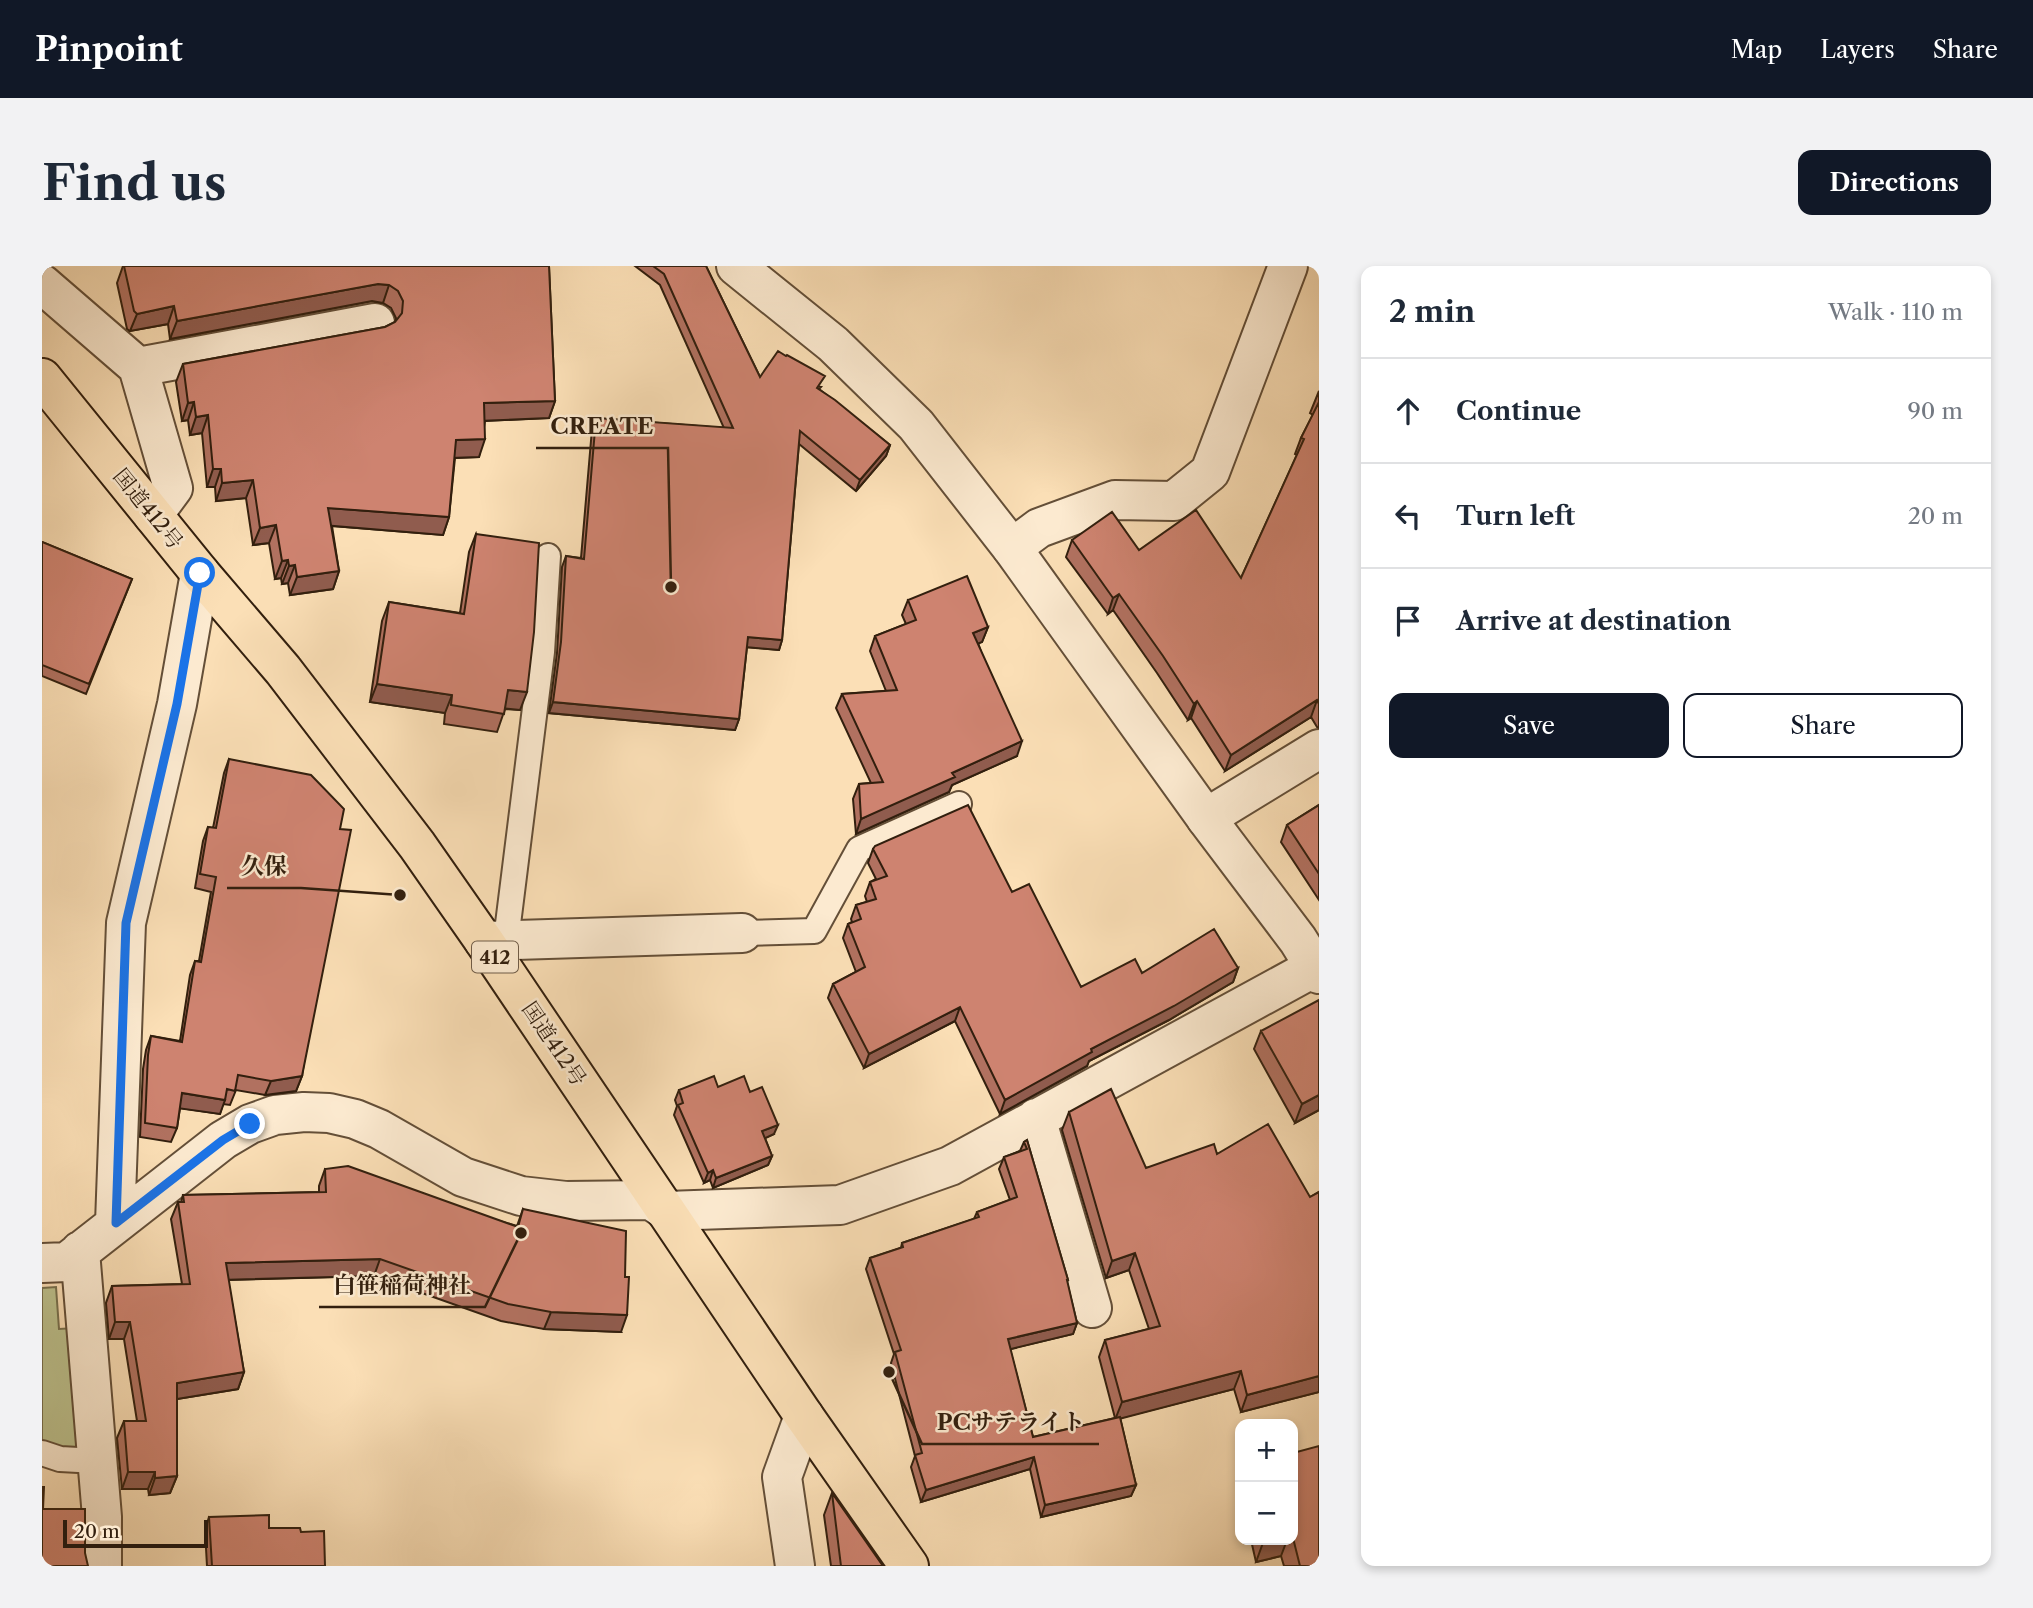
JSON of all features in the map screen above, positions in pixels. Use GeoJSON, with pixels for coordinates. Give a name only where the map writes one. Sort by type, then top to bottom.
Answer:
{"type":"FeatureCollection","features":[{"type":"Feature","properties":{"kind":"highway","name":"国道412号"},"geometry":{"type":"LineString","coordinates":[[42,378],[282,670],[416,845],[495,941],[667,1211],[804,1416],[909,1566]]}},
{"type":"Feature","properties":{"kind":"street"},"geometry":{"type":"LineString","coordinates":[[42,1263],[67,1262],[223,1140],[250,1124],[275,1115],[303,1112],[329,1113],[367,1124],[463,1177],[521,1196],[566,1201],[651,1200],[667,1211],[840,1205],[950,1166],[1317,970],[1298,940],[1206,818],[1012,548],[916,425],[833,344],[736,266]]}},
{"type":"Feature","properties":{"kind":"street"},"geometry":{"type":"LineString","coordinates":[[1012,548],[1039,528],[1115,500],[1174,501],[1210,472],[1288,266]]}},
{"type":"Feature","properties":{"kind":"street"},"geometry":{"type":"LineString","coordinates":[[42,284],[138,367],[173,488],[153,515]]}},
{"type":"Feature","properties":{"kind":"street"},"geometry":{"type":"LineString","coordinates":[[138,367],[375,323]]}},
{"type":"Feature","properties":{"kind":"street"},"geometry":{"type":"LineString","coordinates":[[116,1223],[126,923],[177,704],[200,573]]}},
{"type":"Feature","properties":{"kind":"street"},"geometry":{"type":"LineString","coordinates":[[1206,818],[1319,750]]}},
{"type":"Feature","properties":{"kind":"street"},"geometry":{"type":"LineString","coordinates":[[495,941],[742,933]]}},
{"type":"Feature","properties":{"kind":"street"},"geometry":{"type":"LineString","coordinates":[[1036,1118],[1093,1308]]}},
{"type":"Feature","properties":{"kind":"street"},"geometry":{"type":"LineString","coordinates":[[80,1251],[102,1517],[102,1566]]}},
{"type":"Feature","properties":{"kind":"street"},"geometry":{"type":"LineString","coordinates":[[795,1566],[782,1477],[804,1416]]}},
{"type":"Feature","properties":{"kind":"lane"},"geometry":{"type":"LineString","coordinates":[[495,941],[542,652],[548,555]]}},
{"type":"Feature","properties":{"kind":"lane"},"geometry":{"type":"LineString","coordinates":[[742,933],[814,931],[859,849],[959,804]]}},
{"type":"Feature","properties":{"kind":"lane"},"geometry":{"type":"LineString","coordinates":[[42,1453],[60,1459],[97,1461]]}},
{"type":"Feature","properties":{"kind":"green space"},"geometry":{"type":"Polygon","coordinates":[[[56,1287],[59,1329],[75,1328],[82,1454],[42,1454],[42,1288],[56,1287]]]}},
{"type":"Feature","properties":{"kind":"building"},"geometry":{"type":"Polygon","coordinates":[[[124,266],[549,266],[555,401],[484,403],[485,439],[456,440],[449,517],[328,508],[339,571],[297,577],[295,565],[289,566],[288,560],[282,561],[276,525],[260,528],[253,480],[222,483],[221,469],[213,469],[208,415],[196,417],[194,402],[188,403],[183,364],[385,327],[395,322],[402,313],[403,301],[398,291],[389,285],[378,284],[177,321],[174,306],[137,314],[134,311],[124,266]]]}},
{"type":"Feature","properties":{"kind":"building"},"geometry":{"type":"Polygon","coordinates":[[[653,266],[706,266],[760,377],[778,351],[787,355],[825,376],[817,388],[890,445],[860,480],[800,431],[782,640],[748,637],[739,719],[553,702],[561,642],[566,556],[584,559],[596,418],[733,428],[664,274],[653,266]]]}},
{"type":"Feature","properties":{"kind":"building"},"geometry":{"type":"Polygon","coordinates":[[[1319,402],[1319,704],[1317,700],[1231,755],[1197,701],[1194,704],[1119,594],[1113,598],[1072,540],[1112,512],[1139,550],[1196,510],[1241,578],[1319,402]]]}},
{"type":"Feature","properties":{"kind":"building"},"geometry":{"type":"Polygon","coordinates":[[[476,534],[539,543],[534,632],[527,692],[508,690],[504,714],[451,705],[452,695],[377,684],[389,602],[464,614],[476,534]]]}},
{"type":"Feature","properties":{"kind":"building"},"geometry":{"type":"Polygon","coordinates":[[[42,542],[132,579],[89,684],[42,665],[42,542]]]}},
{"type":"Feature","properties":{"kind":"building"},"geometry":{"type":"Polygon","coordinates":[[[967,576],[988,627],[973,633],[1022,741],[952,773],[955,777],[861,819],[859,784],[883,782],[842,694],[897,690],[875,636],[916,620],[908,600],[967,576]]]}},
{"type":"Feature","properties":{"kind":"building"},"geometry":{"type":"Polygon","coordinates":[[[229,759],[311,775],[344,809],[340,829],[351,830],[302,1076],[271,1081],[238,1075],[235,1091],[227,1089],[225,1100],[182,1093],[177,1128],[145,1123],[151,1036],[182,1042],[195,961],[201,962],[216,877],[200,874],[208,827],[216,828],[229,759]]]}},
{"type":"Feature","properties":{"kind":"building"},"geometry":{"type":"Polygon","coordinates":[[[968,805],[1012,892],[1029,884],[1081,987],[1135,959],[1142,973],[1214,929],[1238,968],[1005,1100],[960,1007],[869,1054],[833,984],[865,967],[848,924],[861,919],[856,905],[876,899],[870,882],[887,876],[873,849],[968,805]]]}},
{"type":"Feature","properties":{"kind":"building"},"geometry":{"type":"Polygon","coordinates":[[[1319,805],[1319,874],[1287,825],[1319,805]]]}},
{"type":"Feature","properties":{"kind":"building"},"geometry":{"type":"Polygon","coordinates":[[[1319,1000],[1319,1095],[1302,1104],[1261,1031],[1319,1000]]]}},
{"type":"Feature","properties":{"kind":"building"},"geometry":{"type":"Polygon","coordinates":[[[714,1076],[718,1087],[744,1076],[750,1092],[762,1087],[778,1125],[762,1131],[772,1156],[716,1178],[713,1170],[708,1173],[678,1105],[683,1103],[679,1090],[714,1076]]]}},
{"type":"Feature","properties":{"kind":"building"},"geometry":{"type":"Polygon","coordinates":[[[1111,1089],[1146,1168],[1214,1144],[1217,1154],[1268,1124],[1310,1197],[1319,1192],[1319,1376],[1247,1395],[1241,1371],[1122,1402],[1105,1340],[1160,1326],[1135,1253],[1112,1261],[1069,1112],[1111,1089]]]}},
{"type":"Feature","properties":{"kind":"building"},"geometry":{"type":"Polygon","coordinates":[[[1027,1140],[1068,1280],[1077,1323],[1008,1339],[1033,1437],[1120,1417],[1136,1485],[1045,1505],[1034,1457],[926,1490],[915,1455],[922,1453],[895,1352],[901,1350],[870,1258],[903,1247],[902,1243],[979,1217],[977,1212],[1017,1197],[1004,1157],[1027,1149],[1024,1142],[1027,1140]]]}},
{"type":"Feature","properties":{"kind":"building"},"geometry":{"type":"Polygon","coordinates":[[[348,1166],[518,1227],[523,1209],[626,1231],[625,1277],[629,1277],[627,1315],[551,1312],[508,1304],[380,1259],[226,1263],[244,1372],[177,1383],[177,1476],[155,1478],[155,1472],[128,1472],[124,1421],[146,1421],[130,1322],[115,1322],[112,1286],[190,1284],[178,1202],[184,1202],[183,1195],[326,1192],[325,1169],[348,1166]]]}},
{"type":"Feature","properties":{"kind":"building"},"geometry":{"type":"Polygon","coordinates":[[[1319,1446],[1319,1566],[1300,1566],[1295,1545],[1298,1545],[1298,1452],[1319,1446]]]}},
{"type":"Feature","properties":{"kind":"building"},"geometry":{"type":"Polygon","coordinates":[[[42,1487],[43,1509],[85,1509],[85,1553],[88,1566],[42,1566],[42,1487]]]}},
{"type":"Feature","properties":{"kind":"building"},"geometry":{"type":"Polygon","coordinates":[[[832,1493],[883,1566],[841,1566],[832,1493]]]}},
{"type":"Feature","properties":{"kind":"building"},"geometry":{"type":"Polygon","coordinates":[[[269,1515],[269,1528],[300,1528],[301,1532],[324,1531],[325,1566],[212,1566],[209,1517],[269,1515]]]}},
{"type":"Feature","properties":{"kind":"place","name":"CREATE"},"geometry":{"type":"Point","coordinates":[671,587]}},
{"type":"Feature","properties":{"kind":"place","name":"久保"},"geometry":{"type":"Point","coordinates":[400,895]}},
{"type":"Feature","properties":{"kind":"place","name":"白笹稲荷神社"},"geometry":{"type":"Point","coordinates":[521,1233]}},
{"type":"Feature","properties":{"kind":"place","name":"PCサテライト"},"geometry":{"type":"Point","coordinates":[889,1372]}},
{"type":"Feature","properties":{"kind":"route"},"geometry":{"type":"LineString","coordinates":[[200,573],[177,704],[126,923],[116,1223],[223,1140],[250,1124]]}}]}
